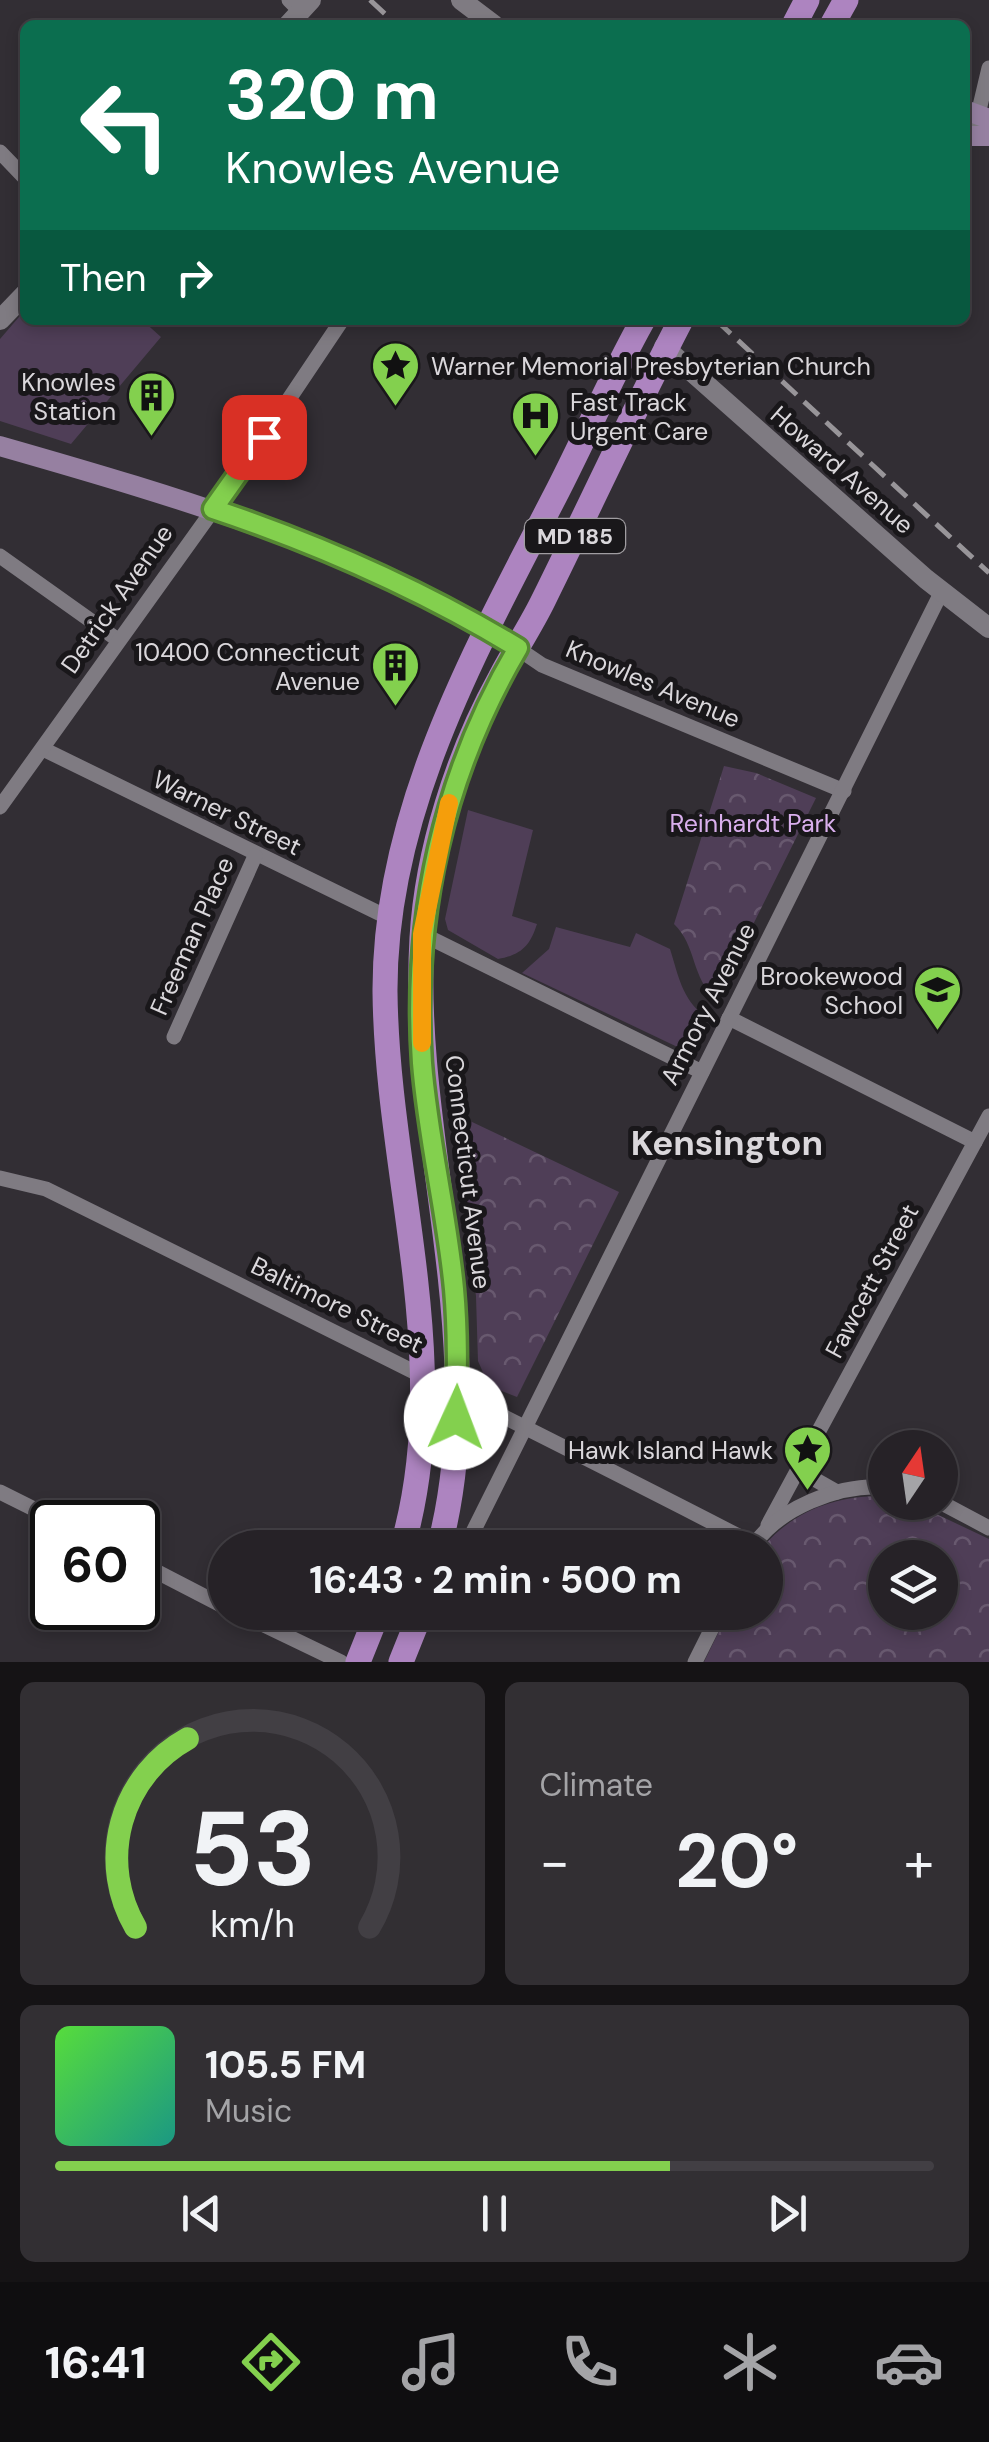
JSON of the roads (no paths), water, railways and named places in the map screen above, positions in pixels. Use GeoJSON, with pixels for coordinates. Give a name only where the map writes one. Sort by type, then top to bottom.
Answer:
{"type":"FeatureCollection","features":[{"type":"Feature","properties":{"kind":"main road","name":"Connecticut Avenue"},"geometry":{"type":"LineString","coordinates":[[442,1530],[455,1445],[454,1287],[422,1064],[422,934],[444,818],[498,680],[518,648],[628,422],[644,352],[656,326]]}},
{"type":"Feature","properties":{"kind":"main road","name":"MD 185"},"geometry":{"type":"LineString","coordinates":[[407,1530],[418,1488],[425,1376],[415,1259],[390,1092],[385,989],[391,919],[432,750],[486,629],[656,326]]}},
{"type":"Feature","properties":{"kind":"main road","name":"Knowles Avenue"},"geometry":{"type":"LineString","coordinates":[[0,446],[283,532],[518,648]]}},
{"type":"Feature","properties":{"kind":"main road"},"geometry":{"type":"LineString","coordinates":[[358,1662],[371,1630]]}},
{"type":"Feature","properties":{"kind":"main road"},"geometry":{"type":"LineString","coordinates":[[401,1662],[413,1630]]}},
{"type":"Feature","properties":{"kind":"street"},"geometry":{"type":"LineString","coordinates":[[461,0],[487,20]]}},
{"type":"Feature","properties":{"kind":"street"},"geometry":{"type":"LineString","coordinates":[[975,136],[989,68]]}},
{"type":"Feature","properties":{"kind":"street"},"geometry":{"type":"LineString","coordinates":[[0,152],[20,173]]}},
{"type":"Feature","properties":{"kind":"street"},"geometry":{"type":"LineString","coordinates":[[0,320],[20,299]]}},
{"type":"Feature","properties":{"kind":"street","name":"Detrick Avenue"},"geometry":{"type":"LineString","coordinates":[[0,807],[339,325]]}},
{"type":"Feature","properties":{"kind":"street","name":"Howard Avenue"},"geometry":{"type":"LineString","coordinates":[[656,326],[942,591],[989,628]]}},
{"type":"Feature","properties":{"kind":"street"},"geometry":{"type":"LineString","coordinates":[[0,556],[118,640]]}},
{"type":"Feature","properties":{"kind":"street","name":"Armory Avenue"},"geometry":{"type":"LineString","coordinates":[[474,1530],[942,591]]}},
{"type":"Feature","properties":{"kind":"street","name":"Knowles Avenue"},"geometry":{"type":"LineString","coordinates":[[518,648],[542,665],[844,791]]}},
{"type":"Feature","properties":{"kind":"street","name":"Warner Street"},"geometry":{"type":"LineString","coordinates":[[43,748],[255,856],[391,919]]}},
{"type":"Feature","properties":{"kind":"street","name":"Freeman Place"},"geometry":{"type":"LineString","coordinates":[[174,1038],[255,856]]}},
{"type":"Feature","properties":{"kind":"street"},"geometry":{"type":"LineString","coordinates":[[422,934],[702,1072]]}},
{"type":"Feature","properties":{"kind":"street"},"geometry":{"type":"LineString","coordinates":[[729,1018],[975,1142]]}},
{"type":"Feature","properties":{"kind":"street","name":"Fawcett Street"},"geometry":{"type":"LineString","coordinates":[[764,1530],[989,1116]]}},
{"type":"Feature","properties":{"kind":"street","name":"Baltimore Street"},"geometry":{"type":"LineString","coordinates":[[0,1178],[46,1190],[457,1392],[722,1530]]}},
{"type":"Feature","properties":{"kind":"street"},"geometry":{"type":"LineString","coordinates":[[800,1470],[837,1492]]}},
{"type":"Feature","properties":{"kind":"street"},"geometry":{"type":"LineString","coordinates":[[768,1525],[837,1492],[868,1489]]}},
{"type":"Feature","properties":{"kind":"street"},"geometry":{"type":"LineString","coordinates":[[0,1492],[30,1507]]}},
{"type":"Feature","properties":{"kind":"street"},"geometry":{"type":"LineString","coordinates":[[958,1512],[989,1528]]}},
{"type":"Feature","properties":{"kind":"street"},"geometry":{"type":"LineString","coordinates":[[160,1573],[208,1597]]}},
{"type":"Feature","properties":{"kind":"street"},"geometry":{"type":"LineString","coordinates":[[274,1630],[341,1662]]}},
{"type":"Feature","properties":{"kind":"street"},"geometry":{"type":"LineString","coordinates":[[695,1662],[711,1630]]}},
{"type":"Feature","properties":{"kind":"railway"},"geometry":{"type":"LineString","coordinates":[[370,0],[392,20]]}},
{"type":"Feature","properties":{"kind":"railway"},"geometry":{"type":"LineString","coordinates":[[721,325],[989,573]]}},
{"type":"Feature","properties":{"kind":"place","name":"Warner Memorial Presbyterian Church"},"geometry":{"type":"Point","coordinates":[396,408]}},
{"type":"Feature","properties":{"kind":"place","name":"Knowles Station"},"geometry":{"type":"Point","coordinates":[151,438]}},
{"type":"Feature","properties":{"kind":"place","name":"Fast Track Urgent Care"},"geometry":{"type":"Point","coordinates":[535,458]}},
{"type":"Feature","properties":{"kind":"place","name":"10400 Connecticut Avenue"},"geometry":{"type":"Point","coordinates":[395,708]}},
{"type":"Feature","properties":{"kind":"place","name":"Brookewood School"},"geometry":{"type":"Point","coordinates":[938,1032]}},
{"type":"Feature","properties":{"kind":"place","name":"Hawk Island Hawk"},"geometry":{"type":"Point","coordinates":[808,1492]}},
{"type":"Feature","properties":{"kind":"district","name":"Kensington"},"geometry":{"type":"Point","coordinates":[727,1143]}},
{"type":"Feature","properties":{"kind":"park label","name":"Reinhardt Park"},"geometry":{"type":"Point","coordinates":[753,823]}}]}
